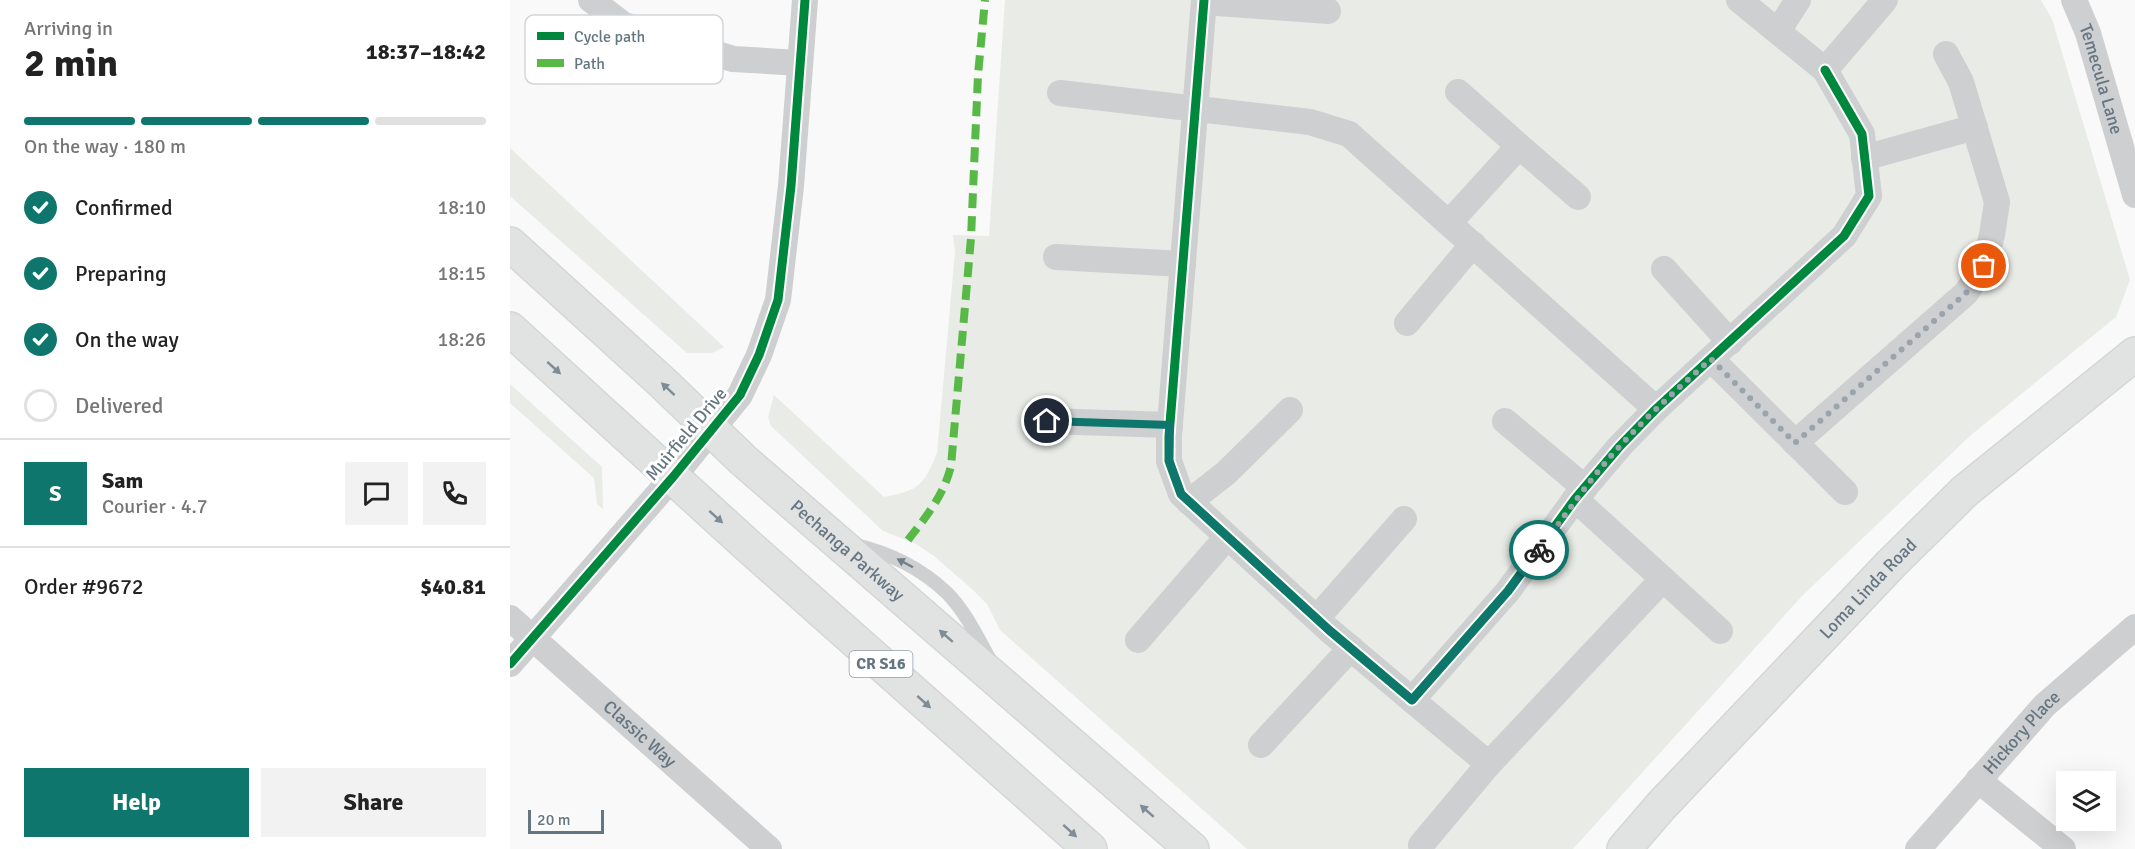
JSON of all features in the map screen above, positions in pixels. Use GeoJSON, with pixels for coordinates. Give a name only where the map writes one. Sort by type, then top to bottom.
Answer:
{"type":"FeatureCollection","features":[{"type":"Feature","properties":{"kind":"main road","name":"Pechanga Parkway"},"geometry":{"type":"LineString","coordinates":[[510,244],[743,460],[1192,849]]}},
{"type":"Feature","properties":{"kind":"main road","name":"CR S16"},"geometry":{"type":"LineString","coordinates":[[510,329],[1090,849]]}},
{"type":"Feature","properties":{"kind":"main road","name":"Loma Linda Road"},"geometry":{"type":"LineString","coordinates":[[1624,849],[1661,806],[1891,564],[1965,491],[2135,354]]}},
{"type":"Feature","properties":{"kind":"street"},"geometry":{"type":"LineString","coordinates":[[591,0],[611,15]]}},
{"type":"Feature","properties":{"kind":"street","name":"Muirfield Drive"},"geometry":{"type":"LineString","coordinates":[[510,664],[673,477],[740,395],[759,355],[778,300],[791,186],[805,0]]}},
{"type":"Feature","properties":{"kind":"street"},"geometry":{"type":"LineString","coordinates":[[1412,700],[1508,591],[1580,494],[1620,446],[1656,409],[1844,236],[1869,196],[1862,134],[1825,70],[1739,0]]}},
{"type":"Feature","properties":{"kind":"street"},"geometry":{"type":"LineString","coordinates":[[1778,31],[1798,0]]}},
{"type":"Feature","properties":{"kind":"street","name":"Temecula Lane"},"geometry":{"type":"LineString","coordinates":[[2073,0],[2088,33],[2135,195]]}},
{"type":"Feature","properties":{"kind":"street"},"geometry":{"type":"LineString","coordinates":[[1328,11],[1204,1],[1169,460],[1181,494],[1189,502],[1351,648],[1488,765]]}},
{"type":"Feature","properties":{"kind":"street"},"geometry":{"type":"LineString","coordinates":[[1825,70],[1880,3]]}},
{"type":"Feature","properties":{"kind":"street"},"geometry":{"type":"LineString","coordinates":[[1795,443],[1966,293],[1984,266],[1992,235],[1996,202],[1961,82],[1946,54]]}},
{"type":"Feature","properties":{"kind":"street"},"geometry":{"type":"LineString","coordinates":[[723,56],[733,59],[800,63]]}},
{"type":"Feature","properties":{"kind":"street"},"geometry":{"type":"LineString","coordinates":[[1458,92],[1578,197]]}},
{"type":"Feature","properties":{"kind":"street"},"geometry":{"type":"LineString","coordinates":[[1060,93],[1310,122],[1349,134],[1656,409]]}},
{"type":"Feature","properties":{"kind":"street"},"geometry":{"type":"LineString","coordinates":[[1864,158],[1975,127]]}},
{"type":"Feature","properties":{"kind":"street"},"geometry":{"type":"LineString","coordinates":[[1449,223],[1519,146]]}},
{"type":"Feature","properties":{"kind":"street"},"geometry":{"type":"LineString","coordinates":[[1407,323],[1473,244]]}},
{"type":"Feature","properties":{"kind":"street"},"geometry":{"type":"LineString","coordinates":[[1056,257],[1183,264]]}},
{"type":"Feature","properties":{"kind":"street"},"geometry":{"type":"LineString","coordinates":[[1664,269],[1720,350],[1795,443],[1845,492]]}},
{"type":"Feature","properties":{"kind":"street"},"geometry":{"type":"LineString","coordinates":[[1189,502],[1226,473],[1290,410]]}},
{"type":"Feature","properties":{"kind":"street"},"geometry":{"type":"LineString","coordinates":[[1047,421],[1170,425]]}},
{"type":"Feature","properties":{"kind":"street"},"geometry":{"type":"LineString","coordinates":[[1505,421],[1663,579],[1720,631]]}},
{"type":"Feature","properties":{"kind":"street"},"geometry":{"type":"LineString","coordinates":[[1317,618],[1404,519]]}},
{"type":"Feature","properties":{"kind":"street"},"geometry":{"type":"LineString","coordinates":[[1138,640],[1227,537]]}},
{"type":"Feature","properties":{"kind":"street"},"geometry":{"type":"LineString","coordinates":[[1421,845],[1488,765],[1663,579]]}},
{"type":"Feature","properties":{"kind":"street","name":"Classic Way"},"geometry":{"type":"LineString","coordinates":[[510,618],[769,849]]}},
{"type":"Feature","properties":{"kind":"street","name":"Hickory Place"},"geometry":{"type":"LineString","coordinates":[[1918,849],[2045,705],[2135,627]]}},
{"type":"Feature","properties":{"kind":"street"},"geometry":{"type":"LineString","coordinates":[[1261,746],[1351,648]]}},
{"type":"Feature","properties":{"kind":"street"},"geometry":{"type":"LineString","coordinates":[[1978,780],[2063,849]]}},
{"type":"Feature","properties":{"kind":"shaded area"},"geometry":{"type":"Polygon","coordinates":[[[1005,0],[2041,0],[2052,19],[2130,280],[2116,317],[1971,435],[1803,595],[1573,849],[1247,849],[1000,630],[987,604],[973,590],[934,556],[916,544],[883,531],[771,426],[768,417],[774,395],[884,497],[913,489],[924,480],[928,473],[937,453],[955,252],[953,235],[989,236],[1005,0]]]}},
{"type":"Feature","properties":{"kind":"shaded area"},"geometry":{"type":"Polygon","coordinates":[[[510,148],[724,347],[712,353],[687,353],[510,196],[510,148]]]}},
{"type":"Feature","properties":{"kind":"shaded area"},"geometry":{"type":"Polygon","coordinates":[[[510,384],[602,467],[603,509],[597,504],[594,478],[510,403],[510,384]]]}},
{"type":"Feature","properties":{"kind":"marked path"},"geometry":{"type":"LineString","coordinates":[[908,540],[939,496],[951,466],[971,238],[978,75],[985,0]]}},
{"type":"Feature","properties":{"kind":"cycle path"},"geometry":{"type":"LineString","coordinates":[[510,664],[673,477],[740,395],[759,355],[778,300],[791,186],[805,0]]}},
{"type":"Feature","properties":{"kind":"cycle path"},"geometry":{"type":"LineString","coordinates":[[1204,0],[1169,436],[1169,461],[1181,494],[1329,630],[1412,700],[1508,591],[1575,499],[1620,446],[1656,409],[1844,236],[1869,196],[1862,134],[1825,70]]}},
{"type":"Feature","properties":{"kind":"way so far"},"geometry":{"type":"LineString","coordinates":[[1539,550],[1575,499],[1620,446],[1656,409],[1711,359],[1795,443],[1966,293],[1984,266]]}},
{"type":"Feature","properties":{"kind":"route"},"geometry":{"type":"LineString","coordinates":[[1047,421],[1170,425],[1169,460],[1181,494],[1329,630],[1412,700],[1508,591],[1539,550]]}}]}
